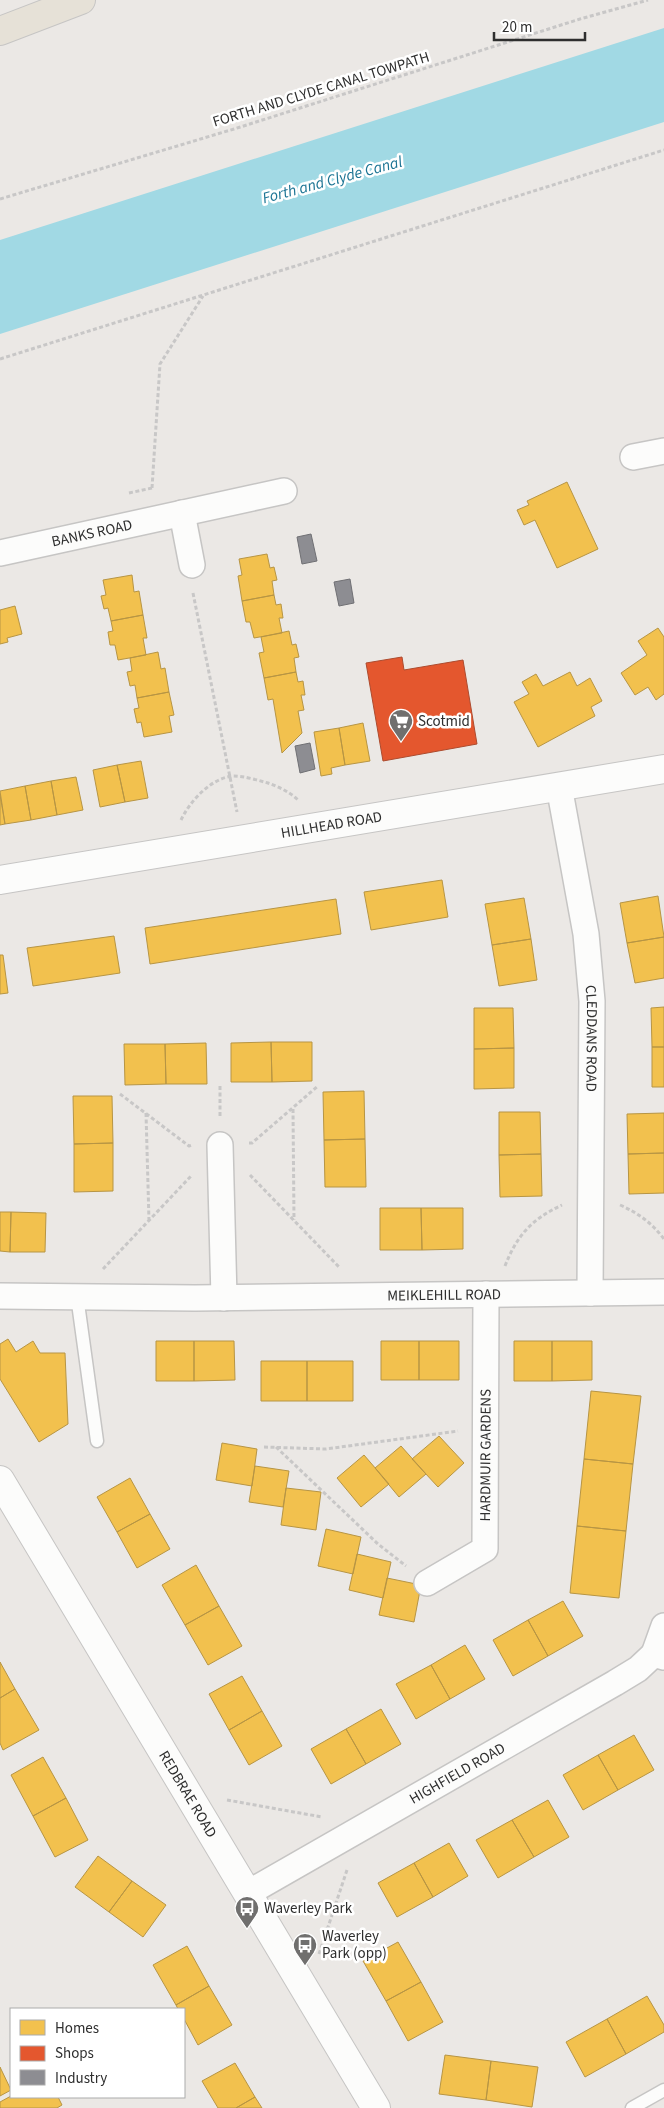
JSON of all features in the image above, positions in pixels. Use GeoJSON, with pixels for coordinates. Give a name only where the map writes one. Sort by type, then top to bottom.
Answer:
{"type":"FeatureCollection","features":[{"type":"Feature","properties":{"kind":"main road"},"geometry":{"type":"LineString","coordinates":[[0,31],[81,0]]}},
{"type":"Feature","properties":{"kind":"street"},"geometry":{"type":"LineString","coordinates":[[633,457],[664,451]]}},
{"type":"Feature","properties":{"kind":"street","name":"BANKS ROAD"},"geometry":{"type":"LineString","coordinates":[[0,553],[284,491]]}},
{"type":"Feature","properties":{"kind":"street"},"geometry":{"type":"LineString","coordinates":[[182,513],[192,565]]}},
{"type":"Feature","properties":{"kind":"street","name":"HILLHEAD ROAD"},"geometry":{"type":"LineString","coordinates":[[0,880],[664,769]]}},
{"type":"Feature","properties":{"kind":"street","name":"CLEDDANS ROAD"},"geometry":{"type":"LineString","coordinates":[[559,786],[586,934],[592,1001],[590,1293]]}},
{"type":"Feature","properties":{"kind":"street"},"geometry":{"type":"LineString","coordinates":[[220,1145],[224,1298]]}},
{"type":"Feature","properties":{"kind":"street","name":"MEIKLEHILL ROAD"},"geometry":{"type":"LineString","coordinates":[[0,1296],[224,1298],[664,1292]]}},
{"type":"Feature","properties":{"kind":"street","name":"HARDMUIR GARDENS"},"geometry":{"type":"LineString","coordinates":[[427,1583],[485,1549],[486,1294]]}},
{"type":"Feature","properties":{"kind":"street","name":"REDBRAE ROAD"},"geometry":{"type":"LineString","coordinates":[[0,1480],[137,1712],[248,1893],[376,2108]]}},
{"type":"Feature","properties":{"kind":"street"},"geometry":{"type":"LineString","coordinates":[[659,1656],[664,1626]]}},
{"type":"Feature","properties":{"kind":"street","name":"HIGHFIELD ROAD"},"geometry":{"type":"LineString","coordinates":[[248,1893],[659,1656]]}},
{"type":"Feature","properties":{"kind":"lane"},"geometry":{"type":"LineString","coordinates":[[77,1296],[97,1441]]}},
{"type":"Feature","properties":{"kind":"lane"},"geometry":{"type":"LineString","coordinates":[[632,2108],[664,2090]]}},
{"type":"Feature","properties":{"kind":"path","name":"FORTH AND CLYDE CANAL TOWPATH"},"geometry":{"type":"LineString","coordinates":[[0,199],[234,129],[580,19],[648,0]]}},
{"type":"Feature","properties":{"kind":"path"},"geometry":{"type":"LineString","coordinates":[[0,359],[202,296],[416,226],[664,150]]}},
{"type":"Feature","properties":{"kind":"path"},"geometry":{"type":"LineString","coordinates":[[152,488],[160,364],[202,296]]}},
{"type":"Feature","properties":{"kind":"path"},"geometry":{"type":"LineString","coordinates":[[192,591],[242,840]]}},
{"type":"Feature","properties":{"kind":"path"},"geometry":{"type":"LineString","coordinates":[[171,852],[180,822],[190,805],[204,789],[230,776],[263,782],[294,795],[320,827]]}},
{"type":"Feature","properties":{"kind":"path"},"geometry":{"type":"LineString","coordinates":[[293,1108],[294,1220]]}},
{"type":"Feature","properties":{"kind":"path"},"geometry":{"type":"LineString","coordinates":[[146,1113],[149,1221]]}},
{"type":"Feature","properties":{"kind":"path"},"geometry":{"type":"LineString","coordinates":[[264,1447],[326,1449],[486,1427]]}},
{"type":"Feature","properties":{"kind":"path"},"geometry":{"type":"LineString","coordinates":[[276,1447],[378,1544],[427,1583]]}},
{"type":"Feature","properties":{"kind":"water","name":"Forth and Clyde Canal"},"geometry":{"type":"Polygon","coordinates":[[[664,28],[664,122],[0,334],[0,240],[664,28]]]}},
{"type":"Feature","properties":{"kind":"building: Homes"},"geometry":{"type":"Polygon","coordinates":[[[567,482],[598,549],[557,568],[535,520],[524,525],[517,510],[529,505],[527,501],[567,482]]]}},
{"type":"Feature","properties":{"kind":"building: Homes"},"geometry":{"type":"Polygon","coordinates":[[[267,554],[270,568],[274,567],[277,580],[272,581],[274,595],[242,601],[238,576],[242,575],[239,559],[267,554]]]}},
{"type":"Feature","properties":{"kind":"building: Homes"},"geometry":{"type":"Polygon","coordinates":[[[132,575],[134,592],[139,591],[143,615],[111,621],[108,608],[104,609],[101,596],[106,595],[103,580],[132,575]]]}},
{"type":"Feature","properties":{"kind":"building: Homes"},"geometry":{"type":"Polygon","coordinates":[[[274,595],[276,605],[281,604],[283,618],[279,618],[282,633],[254,638],[250,622],[246,622],[242,601],[274,595]]]}},
{"type":"Feature","properties":{"kind":"building: Homes"},"geometry":{"type":"Polygon","coordinates":[[[15,606],[22,634],[7,638],[8,642],[0,644],[0,610],[15,606]]]}},
{"type":"Feature","properties":{"kind":"building: Homes"},"geometry":{"type":"Polygon","coordinates":[[[143,615],[147,638],[143,638],[146,655],[118,660],[115,645],[110,645],[108,632],[113,631],[111,621],[143,615]]]}},
{"type":"Feature","properties":{"kind":"building: Homes"},"geometry":{"type":"Polygon","coordinates":[[[658,628],[664,637],[664,694],[656,700],[648,687],[635,695],[621,673],[647,655],[638,641],[658,628]]]}},
{"type":"Feature","properties":{"kind":"building: Homes"},"geometry":{"type":"Polygon","coordinates":[[[289,631],[292,645],[296,644],[299,657],[294,658],[296,672],[264,678],[259,653],[264,652],[261,637],[289,631]]]}},
{"type":"Feature","properties":{"kind":"building: Homes"},"geometry":{"type":"Polygon","coordinates":[[[158,652],[161,669],[165,668],[169,692],[137,698],[135,685],[130,686],[127,672],[132,671],[130,658],[158,652]]]}},
{"type":"Feature","properties":{"kind":"building: Homes"},"geometry":{"type":"Polygon","coordinates":[[[296,672],[298,682],[303,681],[305,695],[301,695],[304,710],[298,711],[302,733],[282,753],[273,699],[268,700],[264,678],[296,672]]]}},
{"type":"Feature","properties":{"kind":"building: Homes"},"geometry":{"type":"Polygon","coordinates":[[[570,672],[577,686],[590,678],[602,701],[591,707],[595,716],[538,747],[514,702],[529,694],[522,682],[536,674],[543,686],[570,672]]]}},
{"type":"Feature","properties":{"kind":"building: Homes"},"geometry":{"type":"Polygon","coordinates":[[[169,692],[174,715],[169,716],[172,732],[144,737],[141,722],[137,723],[134,709],[139,708],[137,698],[169,692]]]}},
{"type":"Feature","properties":{"kind":"building: Homes"},"geometry":{"type":"Polygon","coordinates":[[[363,723],[370,761],[345,765],[339,728],[363,723]]]}},
{"type":"Feature","properties":{"kind":"building: Homes"},"geometry":{"type":"Polygon","coordinates":[[[339,728],[345,765],[331,768],[332,774],[321,776],[314,732],[339,728]]]}},
{"type":"Feature","properties":{"kind":"building: Homes"},"geometry":{"type":"Polygon","coordinates":[[[141,761],[148,798],[125,802],[117,765],[141,761]]]}},
{"type":"Feature","properties":{"kind":"building: Homes"},"geometry":{"type":"Polygon","coordinates":[[[117,765],[125,802],[100,807],[93,770],[117,765]]]}},
{"type":"Feature","properties":{"kind":"building: Homes"},"geometry":{"type":"Polygon","coordinates":[[[76,777],[83,810],[57,815],[51,781],[76,777]]]}},
{"type":"Feature","properties":{"kind":"building: Homes"},"geometry":{"type":"Polygon","coordinates":[[[51,781],[57,815],[31,820],[25,786],[51,781]]]}},
{"type":"Feature","properties":{"kind":"building: Homes"},"geometry":{"type":"Polygon","coordinates":[[[25,786],[31,820],[5,824],[0,791],[25,786]]]}},
{"type":"Feature","properties":{"kind":"building: Homes"},"geometry":{"type":"Polygon","coordinates":[[[0,795],[5,824],[0,825],[0,795]]]}},
{"type":"Feature","properties":{"kind":"building: Homes"},"geometry":{"type":"Polygon","coordinates":[[[442,880],[448,917],[371,930],[364,892],[442,880]]]}},
{"type":"Feature","properties":{"kind":"building: Homes"},"geometry":{"type":"Polygon","coordinates":[[[658,896],[664,937],[627,943],[620,903],[658,896]]]}},
{"type":"Feature","properties":{"kind":"building: Homes"},"geometry":{"type":"Polygon","coordinates":[[[524,898],[531,939],[492,945],[485,904],[524,898]]]}},
{"type":"Feature","properties":{"kind":"building: Homes"},"geometry":{"type":"Polygon","coordinates":[[[336,899],[341,934],[150,964],[145,928],[336,899]]]}},
{"type":"Feature","properties":{"kind":"building: Homes"},"geometry":{"type":"Polygon","coordinates":[[[114,936],[120,973],[33,986],[27,948],[114,936]]]}},
{"type":"Feature","properties":{"kind":"building: Homes"},"geometry":{"type":"Polygon","coordinates":[[[664,937],[664,978],[635,983],[627,943],[664,937]]]}},
{"type":"Feature","properties":{"kind":"building: Homes"},"geometry":{"type":"Polygon","coordinates":[[[531,939],[537,980],[499,986],[492,945],[531,939]]]}},
{"type":"Feature","properties":{"kind":"building: Homes"},"geometry":{"type":"Polygon","coordinates":[[[0,955],[3,955],[8,993],[0,994],[0,955]]]}},
{"type":"Feature","properties":{"kind":"building: Homes"},"geometry":{"type":"Polygon","coordinates":[[[664,1007],[664,1047],[652,1047],[651,1008],[664,1007]]]}},
{"type":"Feature","properties":{"kind":"building: Homes"},"geometry":{"type":"Polygon","coordinates":[[[474,1008],[513,1008],[514,1048],[474,1049],[474,1008]]]}},
{"type":"Feature","properties":{"kind":"building: Homes"},"geometry":{"type":"Polygon","coordinates":[[[271,1042],[312,1042],[312,1081],[272,1082],[271,1042]]]}},
{"type":"Feature","properties":{"kind":"building: Homes"},"geometry":{"type":"Polygon","coordinates":[[[271,1042],[272,1082],[231,1082],[231,1043],[271,1042]]]}},
{"type":"Feature","properties":{"kind":"building: Homes"},"geometry":{"type":"Polygon","coordinates":[[[206,1043],[207,1084],[166,1084],[165,1044],[206,1043]]]}},
{"type":"Feature","properties":{"kind":"building: Homes"},"geometry":{"type":"Polygon","coordinates":[[[124,1044],[165,1044],[166,1084],[125,1085],[124,1044]]]}},
{"type":"Feature","properties":{"kind":"building: Homes"},"geometry":{"type":"Polygon","coordinates":[[[652,1047],[664,1047],[664,1087],[652,1087],[652,1047]]]}},
{"type":"Feature","properties":{"kind":"building: Homes"},"geometry":{"type":"Polygon","coordinates":[[[514,1048],[514,1088],[474,1089],[474,1049],[514,1048]]]}},
{"type":"Feature","properties":{"kind":"building: Homes"},"geometry":{"type":"Polygon","coordinates":[[[364,1091],[365,1139],[324,1140],[323,1092],[364,1091]]]}},
{"type":"Feature","properties":{"kind":"building: Homes"},"geometry":{"type":"Polygon","coordinates":[[[73,1096],[112,1096],[113,1143],[74,1144],[73,1096]]]}},
{"type":"Feature","properties":{"kind":"building: Homes"},"geometry":{"type":"Polygon","coordinates":[[[499,1112],[540,1112],[541,1154],[499,1155],[499,1112]]]}},
{"type":"Feature","properties":{"kind":"building: Homes"},"geometry":{"type":"Polygon","coordinates":[[[664,1113],[664,1153],[628,1154],[627,1114],[664,1113]]]}},
{"type":"Feature","properties":{"kind":"building: Homes"},"geometry":{"type":"Polygon","coordinates":[[[365,1139],[366,1187],[325,1187],[324,1140],[365,1139]]]}},
{"type":"Feature","properties":{"kind":"building: Homes"},"geometry":{"type":"Polygon","coordinates":[[[113,1143],[113,1191],[74,1192],[74,1144],[113,1143]]]}},
{"type":"Feature","properties":{"kind":"building: Homes"},"geometry":{"type":"Polygon","coordinates":[[[664,1153],[664,1193],[629,1194],[628,1154],[664,1153]]]}},
{"type":"Feature","properties":{"kind":"building: Homes"},"geometry":{"type":"Polygon","coordinates":[[[541,1154],[542,1196],[500,1197],[499,1155],[541,1154]]]}},
{"type":"Feature","properties":{"kind":"building: Homes"},"geometry":{"type":"Polygon","coordinates":[[[380,1208],[421,1208],[422,1250],[380,1250],[380,1208]]]}},
{"type":"Feature","properties":{"kind":"building: Homes"},"geometry":{"type":"Polygon","coordinates":[[[421,1208],[463,1208],[463,1249],[422,1250],[421,1208]]]}},
{"type":"Feature","properties":{"kind":"building: Homes"},"geometry":{"type":"Polygon","coordinates":[[[0,1212],[11,1212],[10,1252],[0,1251],[0,1212]]]}},
{"type":"Feature","properties":{"kind":"building: Homes"},"geometry":{"type":"Polygon","coordinates":[[[11,1212],[46,1213],[45,1252],[10,1252],[11,1212]]]}},
{"type":"Feature","properties":{"kind":"building: Homes"},"geometry":{"type":"Polygon","coordinates":[[[8,1339],[16,1352],[33,1341],[40,1353],[65,1353],[68,1424],[39,1442],[0,1379],[0,1344],[8,1339]]]}},
{"type":"Feature","properties":{"kind":"building: Homes"},"geometry":{"type":"Polygon","coordinates":[[[156,1341],[194,1341],[194,1381],[156,1381],[156,1341]]]}},
{"type":"Feature","properties":{"kind":"building: Homes"},"geometry":{"type":"Polygon","coordinates":[[[194,1341],[234,1341],[235,1380],[194,1381],[194,1341]]]}},
{"type":"Feature","properties":{"kind":"building: Homes"},"geometry":{"type":"Polygon","coordinates":[[[381,1341],[419,1341],[419,1380],[381,1380],[381,1341]]]}},
{"type":"Feature","properties":{"kind":"building: Homes"},"geometry":{"type":"Polygon","coordinates":[[[419,1341],[459,1341],[459,1380],[419,1380],[419,1341]]]}},
{"type":"Feature","properties":{"kind":"building: Homes"},"geometry":{"type":"Polygon","coordinates":[[[514,1341],[552,1341],[552,1381],[514,1381],[514,1341]]]}},
{"type":"Feature","properties":{"kind":"building: Homes"},"geometry":{"type":"Polygon","coordinates":[[[552,1341],[592,1341],[592,1380],[552,1381],[552,1341]]]}},
{"type":"Feature","properties":{"kind":"building: Homes"},"geometry":{"type":"Polygon","coordinates":[[[261,1361],[307,1361],[307,1401],[261,1401],[261,1361]]]}},
{"type":"Feature","properties":{"kind":"building: Homes"},"geometry":{"type":"Polygon","coordinates":[[[307,1361],[353,1361],[353,1401],[307,1401],[307,1361]]]}},
{"type":"Feature","properties":{"kind":"building: Homes"},"geometry":{"type":"Polygon","coordinates":[[[591,1391],[641,1396],[633,1464],[584,1459],[591,1391]]]}},
{"type":"Feature","properties":{"kind":"building: Homes"},"geometry":{"type":"Polygon","coordinates":[[[439,1436],[464,1463],[438,1487],[412,1459],[439,1436]]]}},
{"type":"Feature","properties":{"kind":"building: Homes"},"geometry":{"type":"Polygon","coordinates":[[[222,1443],[257,1449],[252,1486],[216,1480],[222,1443]]]}},
{"type":"Feature","properties":{"kind":"building: Homes"},"geometry":{"type":"Polygon","coordinates":[[[401,1446],[426,1474],[399,1497],[375,1468],[401,1446]]]}},
{"type":"Feature","properties":{"kind":"building: Homes"},"geometry":{"type":"Polygon","coordinates":[[[364,1455],[389,1484],[361,1507],[337,1478],[364,1455]]]}},
{"type":"Feature","properties":{"kind":"building: Homes"},"geometry":{"type":"Polygon","coordinates":[[[584,1459],[633,1464],[626,1531],[577,1526],[584,1459]]]}},
{"type":"Feature","properties":{"kind":"building: Homes"},"geometry":{"type":"Polygon","coordinates":[[[255,1466],[289,1471],[283,1507],[249,1502],[255,1466]]]}},
{"type":"Feature","properties":{"kind":"building: Homes"},"geometry":{"type":"Polygon","coordinates":[[[130,1478],[150,1514],[117,1532],[97,1497],[130,1478]]]}},
{"type":"Feature","properties":{"kind":"building: Homes"},"geometry":{"type":"Polygon","coordinates":[[[286,1488],[321,1492],[316,1530],[281,1525],[286,1488]]]}},
{"type":"Feature","properties":{"kind":"building: Homes"},"geometry":{"type":"Polygon","coordinates":[[[150,1514],[170,1549],[137,1568],[117,1532],[150,1514]]]}},
{"type":"Feature","properties":{"kind":"building: Homes"},"geometry":{"type":"Polygon","coordinates":[[[577,1526],[626,1531],[619,1598],[570,1593],[577,1526]]]}},
{"type":"Feature","properties":{"kind":"building: Homes"},"geometry":{"type":"Polygon","coordinates":[[[326,1529],[361,1537],[353,1574],[318,1566],[326,1529]]]}},
{"type":"Feature","properties":{"kind":"building: Homes"},"geometry":{"type":"Polygon","coordinates":[[[357,1554],[391,1562],[383,1598],[349,1590],[357,1554]]]}},
{"type":"Feature","properties":{"kind":"building: Homes"},"geometry":{"type":"Polygon","coordinates":[[[196,1565],[219,1606],[185,1625],[162,1585],[196,1565]]]}},
{"type":"Feature","properties":{"kind":"building: Homes"},"geometry":{"type":"Polygon","coordinates":[[[387,1578],[421,1585],[414,1622],[379,1615],[387,1578]]]}},
{"type":"Feature","properties":{"kind":"building: Homes"},"geometry":{"type":"Polygon","coordinates":[[[563,1601],[583,1636],[548,1656],[528,1620],[563,1601]]]}},
{"type":"Feature","properties":{"kind":"building: Homes"},"geometry":{"type":"Polygon","coordinates":[[[219,1606],[242,1646],[208,1665],[185,1625],[219,1606]]]}},
{"type":"Feature","properties":{"kind":"building: Homes"},"geometry":{"type":"Polygon","coordinates":[[[528,1620],[548,1656],[513,1676],[493,1640],[528,1620]]]}},
{"type":"Feature","properties":{"kind":"building: Homes"},"geometry":{"type":"Polygon","coordinates":[[[465,1645],[485,1679],[450,1699],[431,1665],[465,1645]]]}},
{"type":"Feature","properties":{"kind":"building: Homes"},"geometry":{"type":"Polygon","coordinates":[[[0,1662],[15,1689],[0,1698],[0,1662]]]}},
{"type":"Feature","properties":{"kind":"building: Homes"},"geometry":{"type":"Polygon","coordinates":[[[431,1665],[450,1699],[416,1719],[396,1684],[431,1665]]]}},
{"type":"Feature","properties":{"kind":"building: Homes"},"geometry":{"type":"Polygon","coordinates":[[[242,1676],[262,1711],[229,1730],[209,1694],[242,1676]]]}},
{"type":"Feature","properties":{"kind":"building: Homes"},"geometry":{"type":"Polygon","coordinates":[[[15,1689],[39,1730],[3,1750],[0,1743],[0,1698],[15,1689]]]}},
{"type":"Feature","properties":{"kind":"building: Homes"},"geometry":{"type":"Polygon","coordinates":[[[381,1709],[401,1744],[366,1764],[346,1729],[381,1709]]]}},
{"type":"Feature","properties":{"kind":"building: Homes"},"geometry":{"type":"Polygon","coordinates":[[[262,1711],[282,1746],[249,1765],[229,1730],[262,1711]]]}},
{"type":"Feature","properties":{"kind":"building: Homes"},"geometry":{"type":"Polygon","coordinates":[[[346,1729],[366,1764],[331,1784],[311,1749],[346,1729]]]}},
{"type":"Feature","properties":{"kind":"building: Homes"},"geometry":{"type":"Polygon","coordinates":[[[634,1735],[654,1770],[618,1790],[598,1755],[634,1735]]]}},
{"type":"Feature","properties":{"kind":"building: Homes"},"geometry":{"type":"Polygon","coordinates":[[[598,1755],[618,1790],[583,1810],[563,1775],[598,1755]]]}},
{"type":"Feature","properties":{"kind":"building: Homes"},"geometry":{"type":"Polygon","coordinates":[[[43,1757],[66,1798],[33,1816],[11,1775],[43,1757]]]}},
{"type":"Feature","properties":{"kind":"building: Homes"},"geometry":{"type":"Polygon","coordinates":[[[66,1798],[88,1840],[55,1857],[33,1816],[66,1798]]]}},
{"type":"Feature","properties":{"kind":"building: Homes"},"geometry":{"type":"Polygon","coordinates":[[[548,1800],[569,1837],[534,1857],[512,1820],[548,1800]]]}},
{"type":"Feature","properties":{"kind":"building: Homes"},"geometry":{"type":"Polygon","coordinates":[[[512,1820],[534,1857],[498,1878],[476,1840],[512,1820]]]}},
{"type":"Feature","properties":{"kind":"building: Homes"},"geometry":{"type":"Polygon","coordinates":[[[449,1843],[468,1876],[433,1897],[414,1863],[449,1843]]]}},
{"type":"Feature","properties":{"kind":"building: Homes"},"geometry":{"type":"Polygon","coordinates":[[[98,1856],[132,1881],[109,1912],[75,1887],[98,1856]]]}},
{"type":"Feature","properties":{"kind":"building: Homes"},"geometry":{"type":"Polygon","coordinates":[[[414,1863],[433,1897],[397,1917],[378,1883],[414,1863]]]}},
{"type":"Feature","properties":{"kind":"building: Homes"},"geometry":{"type":"Polygon","coordinates":[[[132,1881],[166,1905],[143,1937],[109,1912],[132,1881]]]}},
{"type":"Feature","properties":{"kind":"building: Homes"},"geometry":{"type":"Polygon","coordinates":[[[398,1942],[421,1982],[386,2001],[363,1961],[398,1942]]]}},
{"type":"Feature","properties":{"kind":"building: Homes"},"geometry":{"type":"Polygon","coordinates":[[[187,1946],[209,1986],[176,2005],[153,1965],[187,1946]]]}},
{"type":"Feature","properties":{"kind":"building: Homes"},"geometry":{"type":"Polygon","coordinates":[[[421,1982],[443,2022],[408,2041],[386,2001],[421,1982]]]}},
{"type":"Feature","properties":{"kind":"building: Homes"},"geometry":{"type":"Polygon","coordinates":[[[209,1986],[232,2025],[198,2045],[185,2021],[185,2008],[178,2008],[176,2005],[209,1986]]]}},
{"type":"Feature","properties":{"kind":"building: Homes"},"geometry":{"type":"Polygon","coordinates":[[[647,1996],[664,2025],[664,2032],[626,2054],[607,2019],[647,1996]]]}},
{"type":"Feature","properties":{"kind":"building: Homes"},"geometry":{"type":"Polygon","coordinates":[[[607,2019],[626,2054],[585,2077],[566,2042],[607,2019]]]}},
{"type":"Feature","properties":{"kind":"building: Homes"},"geometry":{"type":"Polygon","coordinates":[[[445,2055],[491,2061],[486,2100],[439,2094],[445,2055]]]}},
{"type":"Feature","properties":{"kind":"building: Homes"},"geometry":{"type":"Polygon","coordinates":[[[491,2061],[538,2067],[532,2107],[486,2100],[491,2061]]]}},
{"type":"Feature","properties":{"kind":"building: Homes"},"geometry":{"type":"Polygon","coordinates":[[[235,2063],[255,2097],[236,2108],[218,2108],[202,2081],[235,2063]]]}},
{"type":"Feature","properties":{"kind":"building: Homes"},"geometry":{"type":"Polygon","coordinates":[[[0,2067],[10,2091],[0,2096],[0,2067]]]}},
{"type":"Feature","properties":{"kind":"building: Homes"},"geometry":{"type":"Polygon","coordinates":[[[10,2097],[58,2098],[62,2105],[57,2108],[0,2108],[0,2102],[10,2097]]]}},
{"type":"Feature","properties":{"kind":"building: Homes"},"geometry":{"type":"Polygon","coordinates":[[[255,2097],[262,2108],[236,2108],[255,2097]]]}},
{"type":"Feature","properties":{"kind":"building: Shops"},"geometry":{"type":"Polygon","coordinates":[[[402,657],[404,670],[463,660],[477,744],[383,761],[366,663],[402,657]]]}},
{"type":"Feature","properties":{"kind":"building: Industry"},"geometry":{"type":"Polygon","coordinates":[[[311,534],[317,561],[302,564],[297,537],[311,534]]]}},
{"type":"Feature","properties":{"kind":"building: Industry"},"geometry":{"type":"Polygon","coordinates":[[[350,579],[354,603],[339,606],[334,582],[350,579]]]}},
{"type":"Feature","properties":{"kind":"building: Industry"},"geometry":{"type":"Polygon","coordinates":[[[310,743],[315,769],[300,773],[295,746],[310,743]]]}},
{"type":"Feature","properties":{"kind":"place","name":"Scotmid"},"geometry":{"type":"Point","coordinates":[401,742]}},
{"type":"Feature","properties":{"kind":"place","name":"Waverley Park"},"geometry":{"type":"Point","coordinates":[247,1929]}},
{"type":"Feature","properties":{"kind":"place","name":"Waverley Park (opp)"},"geometry":{"type":"Point","coordinates":[305,1966]}}]}
